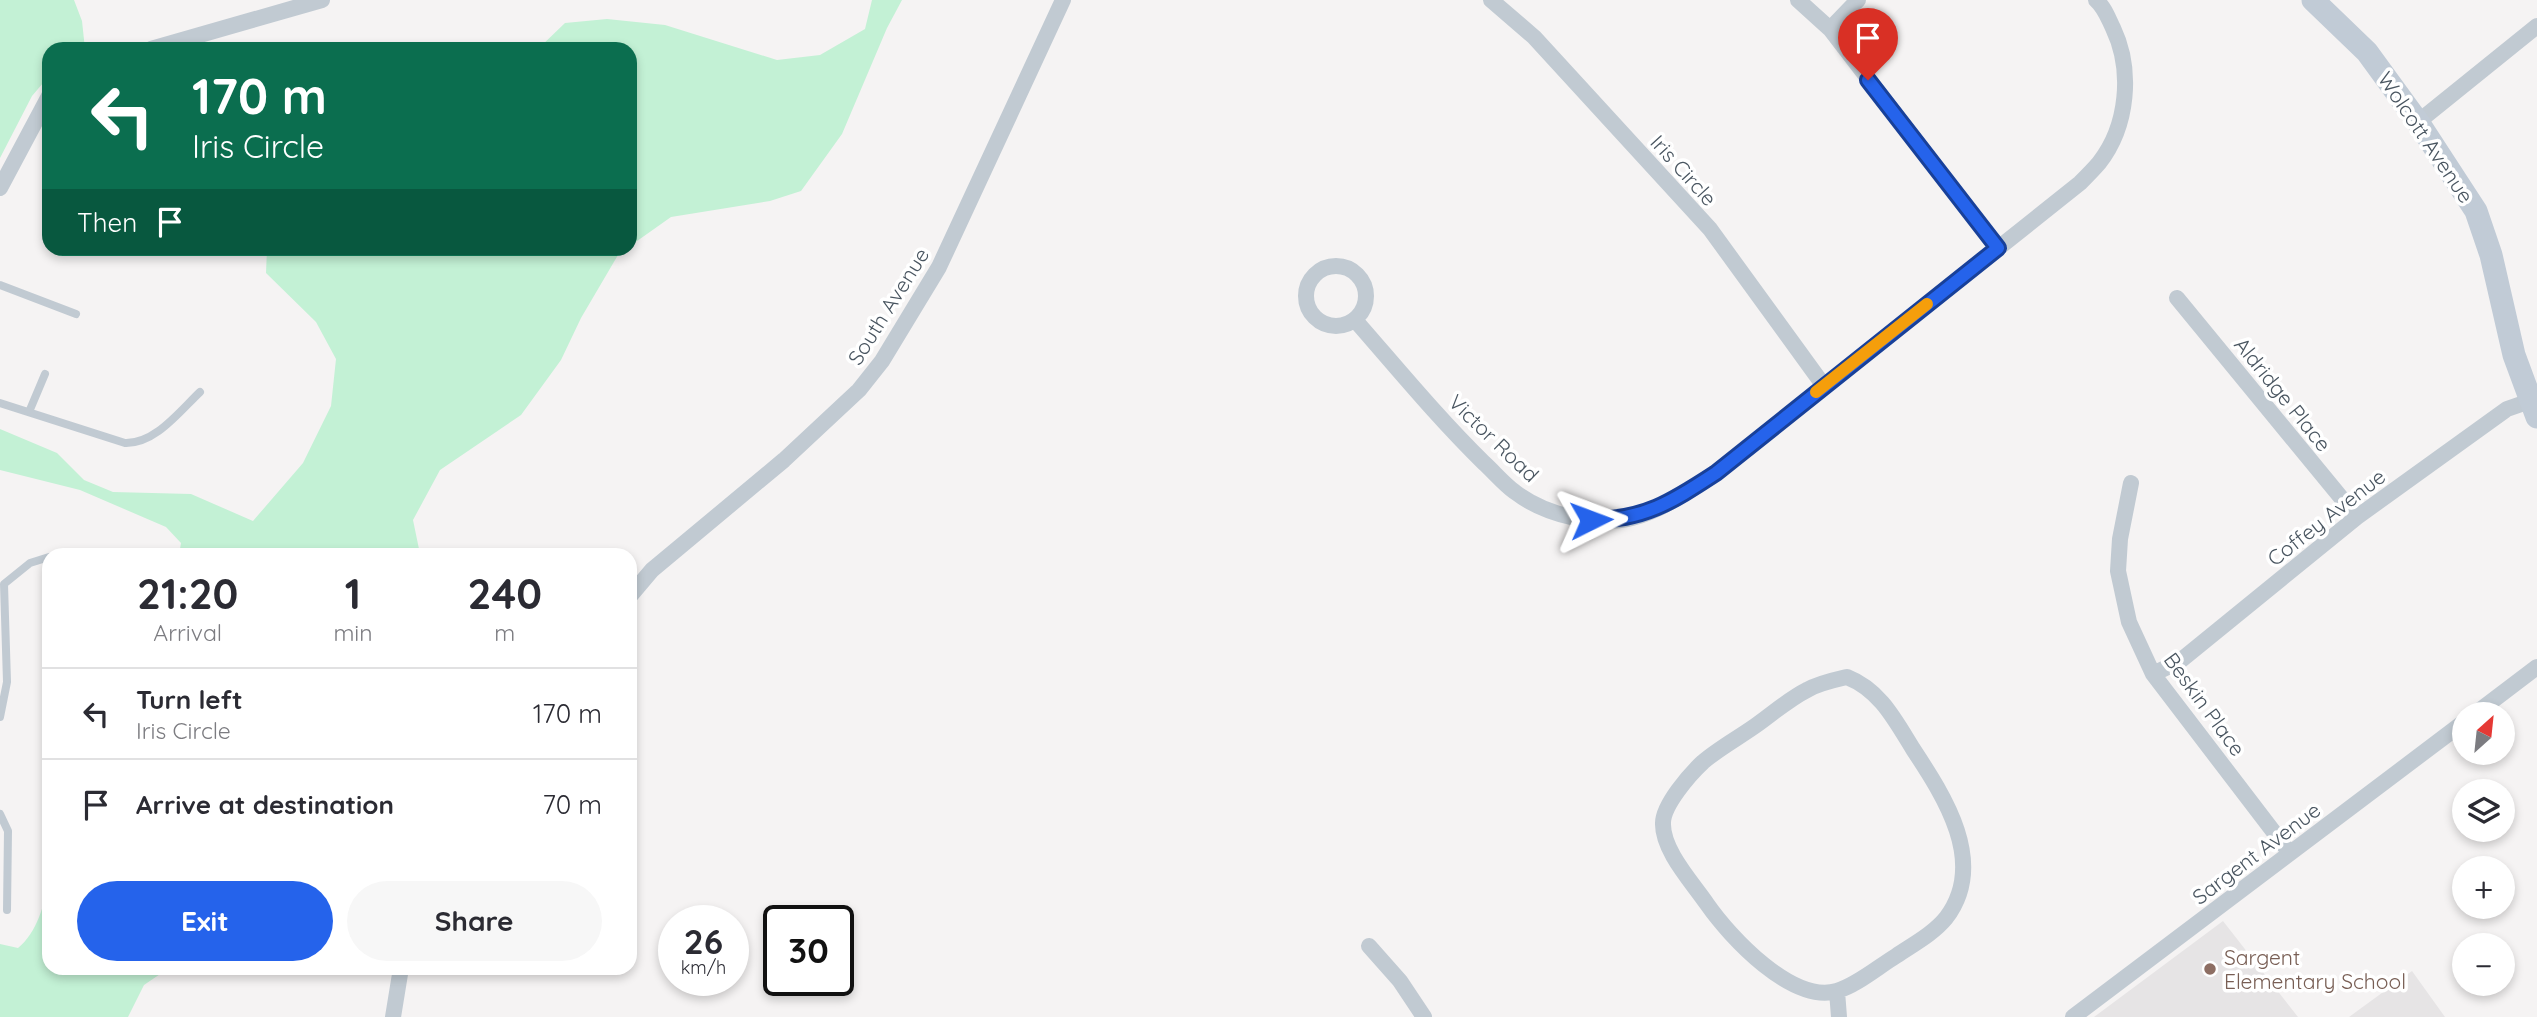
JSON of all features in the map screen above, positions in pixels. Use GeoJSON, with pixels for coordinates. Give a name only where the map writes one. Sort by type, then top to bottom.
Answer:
{"type":"FeatureCollection","features":[{"type":"Feature","properties":{"kind":"main road","name":"Wolcott Avenue"},"geometry":{"type":"LineString","coordinates":[[2313,0],[2367,52],[2418,122],[2476,211],[2491,255],[2514,355],[2533,409]]}},
{"type":"Feature","properties":{"kind":"street"},"geometry":{"type":"LineString","coordinates":[[175,42],[322,0]]}},
{"type":"Feature","properties":{"kind":"street","name":"South Avenue"},"geometry":{"type":"LineString","coordinates":[[637,588],[652,570],[784,460],[859,390],[882,361],[939,267],[1063,0]]}},
{"type":"Feature","properties":{"kind":"street","name":"Iris Circle"},"geometry":{"type":"LineString","coordinates":[[1491,0],[1534,37],[1710,229],[1824,386]]}},
{"type":"Feature","properties":{"kind":"street"},"geometry":{"type":"LineString","coordinates":[[1798,0],[1830,29],[1998,248]]}},
{"type":"Feature","properties":{"kind":"street"},"geometry":{"type":"LineString","coordinates":[[1830,29],[1858,0]]}},
{"type":"Feature","properties":{"kind":"street","name":"Victor Road"},"geometry":{"type":"LineString","coordinates":[[1355,320],[1461,440],[1516,493],[1543,508],[1591,520],[1631,518],[1682,495],[1716,473],[1998,248],[2100,162],[2118,128],[2126,94],[2125,69],[2119,39],[2102,6],[2096,0]]}},
{"type":"Feature","properties":{"kind":"street"},"geometry":{"type":"LineString","coordinates":[[2418,122],[2537,26]]}},
{"type":"Feature","properties":{"kind":"street"},"geometry":{"type":"LineString","coordinates":[[0,188],[42,109]]}},
{"type":"Feature","properties":{"kind":"street","name":"Aldridge Place"},"geometry":{"type":"LineString","coordinates":[[2177,298],[2357,517]]}},
{"type":"Feature","properties":{"kind":"street","name":"Coffey Avenue"},"geometry":{"type":"LineString","coordinates":[[2153,674],[2180,661],[2357,517],[2507,409],[2533,409]]}},
{"type":"Feature","properties":{"kind":"street","name":"Beskin Place"},"geometry":{"type":"LineString","coordinates":[[2132,483],[2120,539],[2118,571],[2129,622],[2153,674],[2289,852]]}},
{"type":"Feature","properties":{"kind":"street"},"geometry":{"type":"LineString","coordinates":[[2491,702],[2537,667]]}},
{"type":"Feature","properties":{"kind":"street"},"geometry":{"type":"LineString","coordinates":[[1847,677],[1858,681],[1882,700],[1946,799],[1956,826],[1963,873],[1956,900],[1945,919],[1921,939],[1836,991],[1818,993],[1793,984],[1763,965],[1724,928],[1665,843],[1662,820],[1676,792],[1703,762],[1806,690],[1847,677]]}},
{"type":"Feature","properties":{"kind":"street","name":"Sargent Avenue"},"geometry":{"type":"LineString","coordinates":[[2073,1017],[2452,731]]}},
{"type":"Feature","properties":{"kind":"street"},"geometry":{"type":"LineString","coordinates":[[1368,946],[1400,981],[1424,1017]]}},
{"type":"Feature","properties":{"kind":"street"},"geometry":{"type":"LineString","coordinates":[[393,1017],[400,975]]}},
{"type":"Feature","properties":{"kind":"street"},"geometry":{"type":"LineString","coordinates":[[1836,991],[1839,1017]]}},
{"type":"Feature","properties":{"kind":"lane"},"geometry":{"type":"LineString","coordinates":[[0,285],[76,314]]}},
{"type":"Feature","properties":{"kind":"lane"},"geometry":{"type":"LineString","coordinates":[[29,412],[45,374]]}},
{"type":"Feature","properties":{"kind":"lane"},"geometry":{"type":"LineString","coordinates":[[0,403],[125,443],[135,443],[155,434],[200,392]]}},
{"type":"Feature","properties":{"kind":"lane"},"geometry":{"type":"LineString","coordinates":[[0,717],[4,682],[4,584],[30,564],[42,560]]}},
{"type":"Feature","properties":{"kind":"lane"},"geometry":{"type":"LineString","coordinates":[[0,814],[8,831],[7,910]]}},
{"type":"Feature","properties":{"kind":"shaded area","name":"Sargent Elementary School"},"geometry":{"type":"Polygon","coordinates":[[[2223,921],[2298,1017],[2094,1017],[2223,921]]]}},
{"type":"Feature","properties":{"kind":"shaded area","name":"Sargent Elementary School"},"geometry":{"type":"Polygon","coordinates":[[[2412,971],[2445,1017],[2349,1017],[2412,971]]]}},
{"type":"Feature","properties":{"kind":"green space"},"geometry":{"type":"Polygon","coordinates":[[[0,0],[74,0],[82,21],[84,42],[42,42],[42,84],[32,96],[0,158],[0,0]]]}},
{"type":"Feature","properties":{"kind":"green space"},"geometry":{"type":"Polygon","coordinates":[[[872,0],[902,0],[887,28],[842,134],[801,191],[770,201],[671,217],[637,241],[637,42],[545,42],[565,23],[607,19],[665,25],[777,60],[820,55],[865,29],[872,0]]]}},
{"type":"Feature","properties":{"kind":"green space"},"geometry":{"type":"Polygon","coordinates":[[[267,256],[617,256],[581,318],[561,360],[521,415],[440,470],[413,520],[419,548],[180,548],[181,543],[166,527],[80,490],[0,470],[0,429],[57,453],[84,480],[113,492],[191,494],[253,521],[303,463],[331,406],[336,359],[316,322],[266,273],[267,256]]]}},
{"type":"Feature","properties":{"kind":"green space"},"geometry":{"type":"Polygon","coordinates":[[[42,907],[42,975],[159,975],[144,985],[128,1017],[0,1017],[0,944],[18,948],[35,926],[42,907]]]}},
{"type":"Feature","properties":{"kind":"slow traffic"},"geometry":{"type":"LineString","coordinates":[[1816,392],[1927,304]]}},
{"type":"Feature","properties":{"kind":"place","name":"Sargent Elementary School"},"geometry":{"type":"Point","coordinates":[2210,969]}},
{"type":"Feature","properties":{"kind":"route"},"geometry":{"type":"LineString","coordinates":[[1591,520],[1631,518],[1647,512],[1682,495],[1716,473],[1998,248],[1868,80]]}}]}
